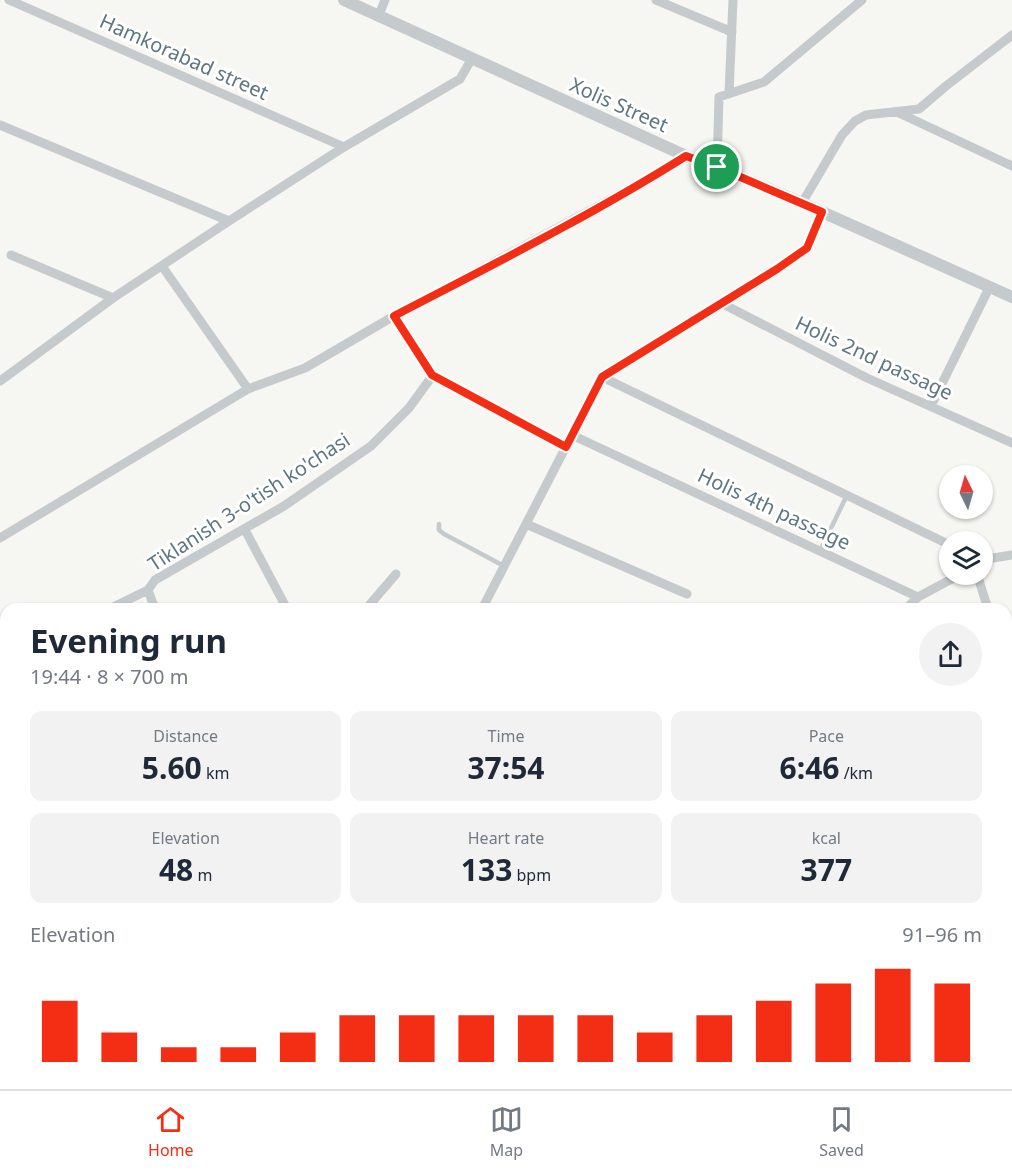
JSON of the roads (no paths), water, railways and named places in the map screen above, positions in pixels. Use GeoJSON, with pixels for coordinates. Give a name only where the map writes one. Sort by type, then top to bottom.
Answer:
{"type":"FeatureCollection","features":[{"type":"Feature","properties":{"kind":"street","name":"Hamkorabad street"},"geometry":{"type":"LineString","coordinates":[[9,0],[344,147]]}},
{"type":"Feature","properties":{"kind":"street","name":"Xolis Street"},"geometry":{"type":"LineString","coordinates":[[345,0],[471,60],[686,156],[802,203],[1012,297]]}},
{"type":"Feature","properties":{"kind":"street"},"geometry":{"type":"LineString","coordinates":[[378,17],[385,0]]}},
{"type":"Feature","properties":{"kind":"street"},"geometry":{"type":"LineString","coordinates":[[656,0],[732,32]]}},
{"type":"Feature","properties":{"kind":"street"},"geometry":{"type":"LineString","coordinates":[[729,94],[734,0]]}},
{"type":"Feature","properties":{"kind":"street"},"geometry":{"type":"LineString","coordinates":[[717,167],[719,97],[764,82],[862,0]]}},
{"type":"Feature","properties":{"kind":"street"},"geometry":{"type":"LineString","coordinates":[[802,203],[842,135],[855,121],[866,115],[919,109],[1012,35]]}},
{"type":"Feature","properties":{"kind":"street"},"geometry":{"type":"LineString","coordinates":[[0,381],[113,298],[229,220],[344,147],[460,79],[471,60]]}},
{"type":"Feature","properties":{"kind":"street"},"geometry":{"type":"LineString","coordinates":[[899,113],[1012,166]]}},
{"type":"Feature","properties":{"kind":"street"},"geometry":{"type":"LineString","coordinates":[[0,125],[229,220]]}},
{"type":"Feature","properties":{"kind":"street"},"geometry":{"type":"LineString","coordinates":[[0,538],[248,389],[305,368],[394,316],[551,233],[686,156]]}},
{"type":"Feature","properties":{"kind":"street"},"geometry":{"type":"LineString","coordinates":[[485,603],[602,377],[807,248],[822,212]]}},
{"type":"Feature","properties":{"kind":"street"},"geometry":{"type":"LineString","coordinates":[[11,255],[113,298]]}},
{"type":"Feature","properties":{"kind":"street"},"geometry":{"type":"LineString","coordinates":[[162,266],[248,389]]}},
{"type":"Feature","properties":{"kind":"street"},"geometry":{"type":"LineString","coordinates":[[931,406],[990,286]]}},
{"type":"Feature","properties":{"kind":"street","name":"Holis 2nd passage"},"geometry":{"type":"LineString","coordinates":[[721,303],[867,378],[1012,444]]}},
{"type":"Feature","properties":{"kind":"street"},"geometry":{"type":"LineString","coordinates":[[394,316],[432,375],[566,447]]}},
{"type":"Feature","properties":{"kind":"street","name":"Tiklanish 3-o'tish ko'chasi"},"geometry":{"type":"LineString","coordinates":[[153,603],[148,590],[155,580],[284,506],[370,446],[409,408],[432,375]]}},
{"type":"Feature","properties":{"kind":"street"},"geometry":{"type":"LineString","coordinates":[[602,377],[939,540]]}},
{"type":"Feature","properties":{"kind":"street","name":"Holis 4th passage"},"geometry":{"type":"LineString","coordinates":[[572,435],[918,597]]}},
{"type":"Feature","properties":{"kind":"street"},"geometry":{"type":"LineString","coordinates":[[526,524],[687,594]]}},
{"type":"Feature","properties":{"kind":"street"},"geometry":{"type":"LineString","coordinates":[[245,530],[284,603]]}},
{"type":"Feature","properties":{"kind":"street"},"geometry":{"type":"LineString","coordinates":[[993,558],[1012,555]]}},
{"type":"Feature","properties":{"kind":"street"},"geometry":{"type":"LineString","coordinates":[[371,603],[396,574]]}},
{"type":"Feature","properties":{"kind":"street"},"geometry":{"type":"LineString","coordinates":[[912,603],[918,597],[940,585]]}},
{"type":"Feature","properties":{"kind":"street"},"geometry":{"type":"LineString","coordinates":[[980,585],[986,603]]}},
{"type":"Feature","properties":{"kind":"street"},"geometry":{"type":"LineString","coordinates":[[121,603],[148,590]]}},
{"type":"Feature","properties":{"kind":"lane"},"geometry":{"type":"LineString","coordinates":[[820,551],[847,495]]}},
{"type":"Feature","properties":{"kind":"lane"},"geometry":{"type":"LineString","coordinates":[[440,524],[439,530],[444,534],[504,566]]}}]}
